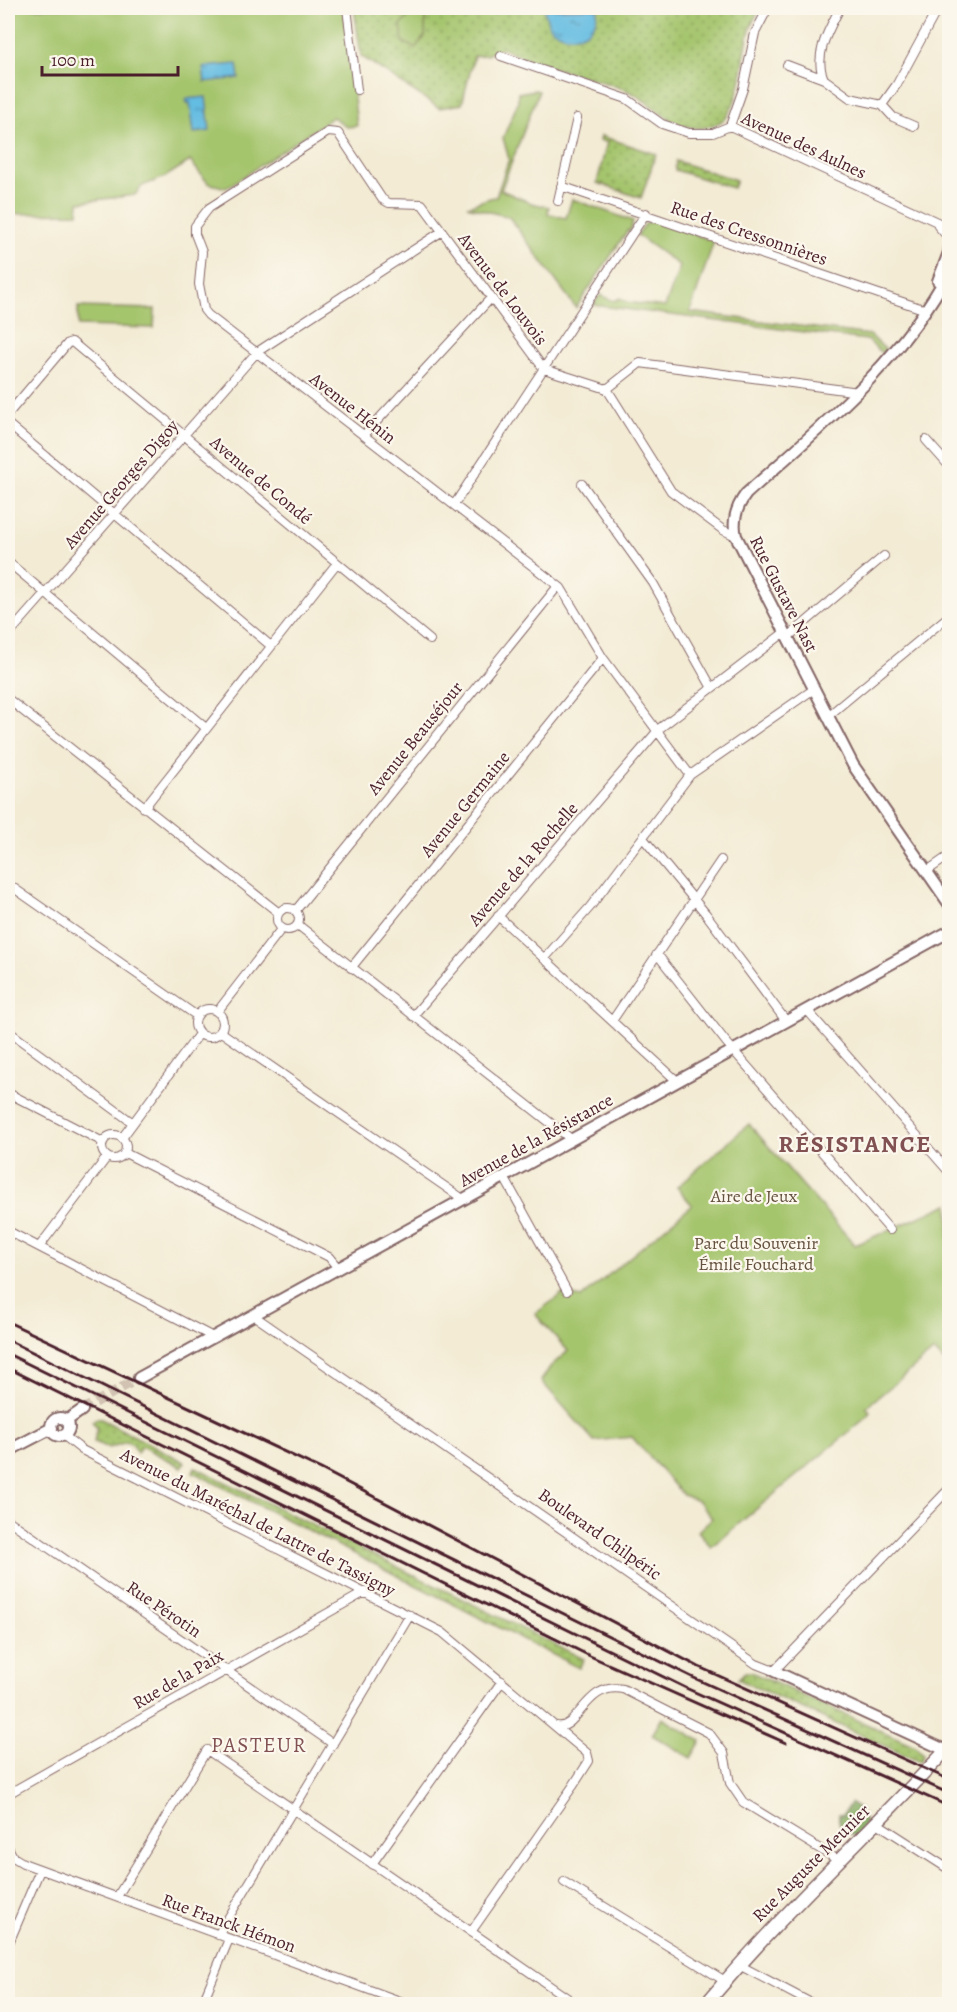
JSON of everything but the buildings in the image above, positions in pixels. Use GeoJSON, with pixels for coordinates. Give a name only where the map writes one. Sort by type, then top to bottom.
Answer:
{"type":"FeatureCollection","features":[{"type":"Feature","properties":{"kind":"main road","name":"Rue Auguste Meunier"},"geometry":{"type":"LineString","coordinates":[[706,2004],[779,1919],[877,1823],[948,1749]]}},
{"type":"Feature","properties":{"kind":"street"},"geometry":{"type":"LineString","coordinates":[[347,8],[357,90]]}},
{"type":"Feature","properties":{"kind":"street"},"geometry":{"type":"LineString","coordinates":[[730,126],[743,89],[755,33],[768,8]]}},
{"type":"Feature","properties":{"kind":"street"},"geometry":{"type":"LineString","coordinates":[[824,79],[820,58],[827,33],[840,8]]}},
{"type":"Feature","properties":{"kind":"street"},"geometry":{"type":"LineString","coordinates":[[882,105],[897,84],[938,8]]}},
{"type":"Feature","properties":{"kind":"street","name":"Avenue des Aulnes"},"geometry":{"type":"LineString","coordinates":[[501,56],[627,99],[662,124],[688,133],[713,133],[730,126],[950,228]]}},
{"type":"Feature","properties":{"kind":"street"},"geometry":{"type":"LineString","coordinates":[[787,65],[824,79],[850,98],[882,105],[893,117],[914,126]]}},
{"type":"Feature","properties":{"kind":"street"},"geometry":{"type":"LineString","coordinates":[[558,201],[577,118]]}},
{"type":"Feature","properties":{"kind":"street","name":"Avenue Hénin"},"geometry":{"type":"LineString","coordinates":[[372,185],[338,133],[331,131],[214,204],[195,226],[195,234],[202,252],[200,284],[204,310],[558,586],[603,658],[690,775]]}},
{"type":"Feature","properties":{"kind":"street","name":"Avenue de Louvois"},"geometry":{"type":"LineString","coordinates":[[372,185],[389,203],[422,204],[544,369],[608,389]]}},
{"type":"Feature","properties":{"kind":"street","name":"Rue des Cressonnières"},"geometry":{"type":"LineString","coordinates":[[561,186],[926,310]]}},
{"type":"Feature","properties":{"kind":"street"},"geometry":{"type":"LineString","coordinates":[[454,505],[646,213]]}},
{"type":"Feature","properties":{"kind":"street","name":"Avenue des Aulnes"},"geometry":{"type":"LineString","coordinates":[[927,219],[943,230],[948,239],[949,254]]}},
{"type":"Feature","properties":{"kind":"street","name":"Avenue Georges Digoy"},"geometry":{"type":"LineString","coordinates":[[8,635],[256,352],[441,232]]}},
{"type":"Feature","properties":{"kind":"street","name":"Rue Gustave Nast"},"geometry":{"type":"LineString","coordinates":[[932,299],[949,254]]}},
{"type":"Feature","properties":{"kind":"street","name":"Rue Gustave Nast"},"geometry":{"type":"LineString","coordinates":[[942,285],[949,254]]}},
{"type":"Feature","properties":{"kind":"street","name":"Rue Gustave Nast"},"geometry":{"type":"LineString","coordinates":[[950,270],[906,340],[859,392],[747,494],[735,516],[736,536],[853,765],[950,905]]}},
{"type":"Feature","properties":{"kind":"street"},"geometry":{"type":"LineString","coordinates":[[364,435],[491,298]]}},
{"type":"Feature","properties":{"kind":"street","name":"Avenue de Condé"},"geometry":{"type":"LineString","coordinates":[[8,414],[72,342],[430,640]]}},
{"type":"Feature","properties":{"kind":"street"},"geometry":{"type":"LineString","coordinates":[[736,536],[723,530],[670,491],[608,389],[640,363],[859,392]]}},
{"type":"Feature","properties":{"kind":"street"},"geometry":{"type":"LineString","coordinates":[[8,424],[271,646]]}},
{"type":"Feature","properties":{"kind":"street"},"geometry":{"type":"LineString","coordinates":[[926,440],[950,467]]}},
{"type":"Feature","properties":{"kind":"street"},"geometry":{"type":"LineString","coordinates":[[582,484],[653,583],[712,688]]}},
{"type":"Feature","properties":{"kind":"street","name":"Avenue de la Rochelle"},"geometry":{"type":"LineString","coordinates":[[412,1016],[657,731],[786,635],[884,556]]}},
{"type":"Feature","properties":{"kind":"street"},"geometry":{"type":"LineString","coordinates":[[8,562],[206,728]]}},
{"type":"Feature","properties":{"kind":"street"},"geometry":{"type":"LineString","coordinates":[[144,808],[337,563]]}},
{"type":"Feature","properties":{"kind":"street","name":"Avenue Beauséjour"},"geometry":{"type":"LineString","coordinates":[[296,910],[558,586]]}},
{"type":"Feature","properties":{"kind":"street"},"geometry":{"type":"LineString","coordinates":[[828,716],[950,615]]}},
{"type":"Feature","properties":{"kind":"street","name":"Avenue Germaine"},"geometry":{"type":"LineString","coordinates":[[351,968],[603,658]]}},
{"type":"Feature","properties":{"kind":"street"},"geometry":{"type":"LineString","coordinates":[[544,959],[590,907],[690,775],[814,689]]}},
{"type":"Feature","properties":{"kind":"street"},"geometry":{"type":"LineString","coordinates":[[8,699],[279,913]]}},
{"type":"Feature","properties":{"kind":"street"},"geometry":{"type":"LineString","coordinates":[[644,838],[694,899],[786,1021]]}},
{"type":"Feature","properties":{"kind":"street"},"geometry":{"type":"LineString","coordinates":[[927,871],[950,855]]}},
{"type":"Feature","properties":{"kind":"street"},"geometry":{"type":"LineString","coordinates":[[612,1021],[720,860]]}},
{"type":"Feature","properties":{"kind":"street"},"geometry":{"type":"LineString","coordinates":[[8,884],[196,1016]]}},
{"type":"Feature","properties":{"kind":"street"},"geometry":{"type":"LineString","coordinates":[[286,907],[296,910],[300,917],[298,925],[289,930],[282,928],[277,919],[279,913],[286,907]]}},
{"type":"Feature","properties":{"kind":"street"},"geometry":{"type":"LineString","coordinates":[[498,916],[677,1081]]}},
{"type":"Feature","properties":{"kind":"street"},"geometry":{"type":"LineString","coordinates":[[298,925],[571,1139]]}},
{"type":"Feature","properties":{"kind":"street"},"geometry":{"type":"LineString","coordinates":[[218,1012],[282,928]]}},
{"type":"Feature","properties":{"kind":"street","name":"Avenue de la Résistance"},"geometry":{"type":"LineString","coordinates":[[139,1378],[950,931]]}},
{"type":"Feature","properties":{"kind":"street"},"geometry":{"type":"LineString","coordinates":[[657,954],[732,1050],[890,1230]]}},
{"type":"Feature","properties":{"kind":"street"},"geometry":{"type":"LineString","coordinates":[[208,1009],[218,1012],[224,1023],[221,1032],[213,1038],[199,1034],[195,1026],[196,1016],[208,1009]]}},
{"type":"Feature","properties":{"kind":"street"},"geometry":{"type":"LineString","coordinates":[[807,1010],[950,1173]]}},
{"type":"Feature","properties":{"kind":"street"},"geometry":{"type":"LineString","coordinates":[[8,1031],[133,1123]]}},
{"type":"Feature","properties":{"kind":"street"},"geometry":{"type":"LineString","coordinates":[[221,1032],[463,1199]]}},
{"type":"Feature","properties":{"kind":"street"},"geometry":{"type":"LineString","coordinates":[[122,1138],[199,1034]]}},
{"type":"Feature","properties":{"kind":"street"},"geometry":{"type":"LineString","coordinates":[[8,1093],[103,1142]]}},
{"type":"Feature","properties":{"kind":"street"},"geometry":{"type":"LineString","coordinates":[[111,1135],[122,1138],[126,1145],[125,1153],[116,1160],[107,1157],[102,1149],[103,1142],[111,1135]]}},
{"type":"Feature","properties":{"kind":"street"},"geometry":{"type":"LineString","coordinates":[[125,1153],[329,1257],[338,1268]]}},
{"type":"Feature","properties":{"kind":"street"},"geometry":{"type":"LineString","coordinates":[[39,1247],[107,1157]]}},
{"type":"Feature","properties":{"kind":"street"},"geometry":{"type":"LineString","coordinates":[[504,1177],[567,1291]]}},
{"type":"Feature","properties":{"kind":"street"},"geometry":{"type":"LineString","coordinates":[[8,1231],[213,1337]]}},
{"type":"Feature","properties":{"kind":"street","name":"Boulevard Chilpéric"},"geometry":{"type":"LineString","coordinates":[[253,1315],[756,1664],[948,1749]]}},
{"type":"Feature","properties":{"kind":"street"},"geometry":{"type":"LineString","coordinates":[[8,1451],[51,1428],[55,1421],[66,1421],[82,1410]]}},
{"type":"Feature","properties":{"kind":"street"},"geometry":{"type":"LineString","coordinates":[[51,1428],[56,1435],[63,1436],[69,1429],[66,1421]]}},
{"type":"Feature","properties":{"kind":"street","name":"Avenue du Maréchal de Lattre de Tassigny"},"geometry":{"type":"LineString","coordinates":[[63,1436],[92,1454],[442,1632],[585,1750],[589,1761],[471,1932]]}},
{"type":"Feature","properties":{"kind":"street"},"geometry":{"type":"LineString","coordinates":[[774,1671],[949,1490]]}},
{"type":"Feature","properties":{"kind":"street","name":"Rue Pérotin"},"geometry":{"type":"LineString","coordinates":[[8,1520],[333,1744]]}},
{"type":"Feature","properties":{"kind":"street","name":"Rue de la Paix"},"geometry":{"type":"LineString","coordinates":[[8,1794],[365,1592]]}},
{"type":"Feature","properties":{"kind":"street"},"geometry":{"type":"LineString","coordinates":[[218,1935],[410,1616]]}},
{"type":"Feature","properties":{"kind":"street"},"geometry":{"type":"LineString","coordinates":[[372,1864],[502,1681]]}},
{"type":"Feature","properties":{"kind":"street"},"geometry":{"type":"LineString","coordinates":[[555,1725],[563,1727],[568,1724],[590,1698],[602,1689],[613,1687],[623,1689],[709,1733],[724,1753],[730,1783],[743,1802],[838,1860]]}},
{"type":"Feature","properties":{"kind":"street"},"geometry":{"type":"LineString","coordinates":[[117,1898],[205,1750],[576,2004]]}},
{"type":"Feature","properties":{"kind":"street"},"geometry":{"type":"LineString","coordinates":[[877,1823],[950,1870]]}},
{"type":"Feature","properties":{"kind":"street","name":"Rue Franck Hémon"},"geometry":{"type":"LineString","coordinates":[[8,1847],[16,1860],[40,1870],[408,2004]]}},
{"type":"Feature","properties":{"kind":"street"},"geometry":{"type":"LineString","coordinates":[[8,1946],[40,1870]]}},
{"type":"Feature","properties":{"kind":"street"},"geometry":{"type":"LineString","coordinates":[[564,1882],[725,1981]]}},
{"type":"Feature","properties":{"kind":"street"},"geometry":{"type":"LineString","coordinates":[[202,2004],[229,1939]]}},
{"type":"Feature","properties":{"kind":"street"},"geometry":{"type":"LineString","coordinates":[[739,1965],[813,2004]]}},
{"type":"Feature","properties":{"kind":"green space"},"geometry":{"type":"Polygon","coordinates":[[[8,8],[344,8],[357,126],[346,127],[333,117],[226,188],[208,183],[190,161],[165,177],[142,186],[135,195],[79,202],[78,213],[8,214],[8,8]]]}},
{"type":"Feature","properties":{"kind":"green space"},"geometry":{"type":"Polygon","coordinates":[[[354,8],[761,8],[749,33],[734,103],[722,121],[699,128],[677,123],[628,91],[532,61],[503,48],[486,55],[474,56],[462,104],[439,108],[361,56],[354,8]]]}},
{"type":"Feature","properties":{"kind":"green space"},"geometry":{"type":"Polygon","coordinates":[[[416,8],[425,16],[425,36],[415,48],[403,42],[401,25],[416,8]]]}},
{"type":"Feature","properties":{"kind":"green space"},"geometry":{"type":"Polygon","coordinates":[[[539,91],[501,190],[531,203],[549,207],[548,214],[566,218],[572,199],[633,221],[630,232],[628,230],[576,308],[509,217],[467,206],[496,197],[509,159],[503,138],[518,102],[518,93],[539,91]]]}},
{"type":"Feature","properties":{"kind":"green space"},"geometry":{"type":"Polygon","coordinates":[[[601,136],[656,154],[641,198],[597,183],[607,142],[600,141],[601,136]]]}},
{"type":"Feature","properties":{"kind":"green space"},"geometry":{"type":"Polygon","coordinates":[[[676,161],[736,180],[733,188],[675,170],[676,161]]]}},
{"type":"Feature","properties":{"kind":"green space"},"geometry":{"type":"Polygon","coordinates":[[[657,221],[714,241],[690,312],[870,335],[886,350],[882,353],[867,340],[593,305],[600,295],[614,301],[620,298],[626,302],[665,307],[680,266],[637,235],[646,223],[657,221]]]}},
{"type":"Feature","properties":{"kind":"green space"},"geometry":{"type":"Polygon","coordinates":[[[78,307],[155,309],[154,328],[78,326],[78,307]]]}},
{"type":"Feature","properties":{"kind":"green space","name":"Parc du Souvenir Émile Fouchard"},"geometry":{"type":"Polygon","coordinates":[[[749,1124],[855,1245],[949,1204],[949,1367],[934,1351],[866,1407],[871,1412],[868,1416],[711,1547],[698,1531],[712,1518],[698,1501],[683,1495],[632,1437],[594,1441],[541,1381],[550,1367],[568,1351],[535,1314],[563,1293],[581,1298],[692,1205],[677,1187],[749,1124]]]}},
{"type":"Feature","properties":{"kind":"green space"},"geometry":{"type":"Polygon","coordinates":[[[99,1418],[185,1462],[182,1467],[141,1446],[137,1453],[133,1445],[126,1442],[109,1448],[94,1442],[97,1428],[92,1421],[99,1418]]]}},
{"type":"Feature","properties":{"kind":"green space"},"geometry":{"type":"Polygon","coordinates":[[[195,1467],[584,1659],[579,1668],[193,1472],[195,1467]]]}},
{"type":"Feature","properties":{"kind":"green space"},"geometry":{"type":"Polygon","coordinates":[[[745,1672],[751,1672],[915,1746],[923,1754],[920,1762],[738,1679],[745,1672]]]}},
{"type":"Feature","properties":{"kind":"green space"},"geometry":{"type":"Polygon","coordinates":[[[662,1718],[701,1741],[691,1758],[652,1735],[662,1718]]]}},
{"type":"Feature","properties":{"kind":"green space"},"geometry":{"type":"Polygon","coordinates":[[[850,1803],[860,1810],[866,1824],[856,1836],[845,1831],[839,1822],[839,1814],[843,1815],[850,1803]]]}},
{"type":"Feature","properties":{"kind":"water"},"geometry":{"type":"Polygon","coordinates":[[[597,8],[593,26],[580,35],[573,36],[556,32],[549,26],[544,9],[597,8]]]}},
{"type":"Feature","properties":{"kind":"water"},"geometry":{"type":"Polygon","coordinates":[[[237,64],[239,78],[205,82],[203,67],[237,64]]]}},
{"type":"Feature","properties":{"kind":"water"},"geometry":{"type":"Polygon","coordinates":[[[206,97],[210,131],[194,133],[190,103],[187,103],[186,99],[206,97]]]}},
{"type":"Feature","properties":{"kind":"tunnel"},"geometry":{"type":"LineString","coordinates":[[82,1410],[139,1378]]}},
{"type":"Feature","properties":{"kind":"railway"},"geometry":{"type":"LineString","coordinates":[[8,1322],[321,1469],[699,1667],[950,1780]]}},
{"type":"Feature","properties":{"kind":"railway"},"geometry":{"type":"LineString","coordinates":[[8,1340],[694,1678],[950,1794]]}},
{"type":"Feature","properties":{"kind":"railway"},"geometry":{"type":"LineString","coordinates":[[8,1354],[688,1689],[950,1807]]}},
{"type":"Feature","properties":{"kind":"railway"},"geometry":{"type":"LineString","coordinates":[[8,1368],[590,1656],[786,1743]]}},
{"type":"Feature","properties":{"kind":"district","name":"RÉSISTANCE"},"geometry":{"type":"Point","coordinates":[855,1144]}},
{"type":"Feature","properties":{"kind":"district","name":"PASTEUR"},"geometry":{"type":"Point","coordinates":[259,1745]}},
{"type":"Feature","properties":{"kind":"park label","name":"Aire de Jeux"},"geometry":{"type":"Point","coordinates":[754,1196]}}]}
